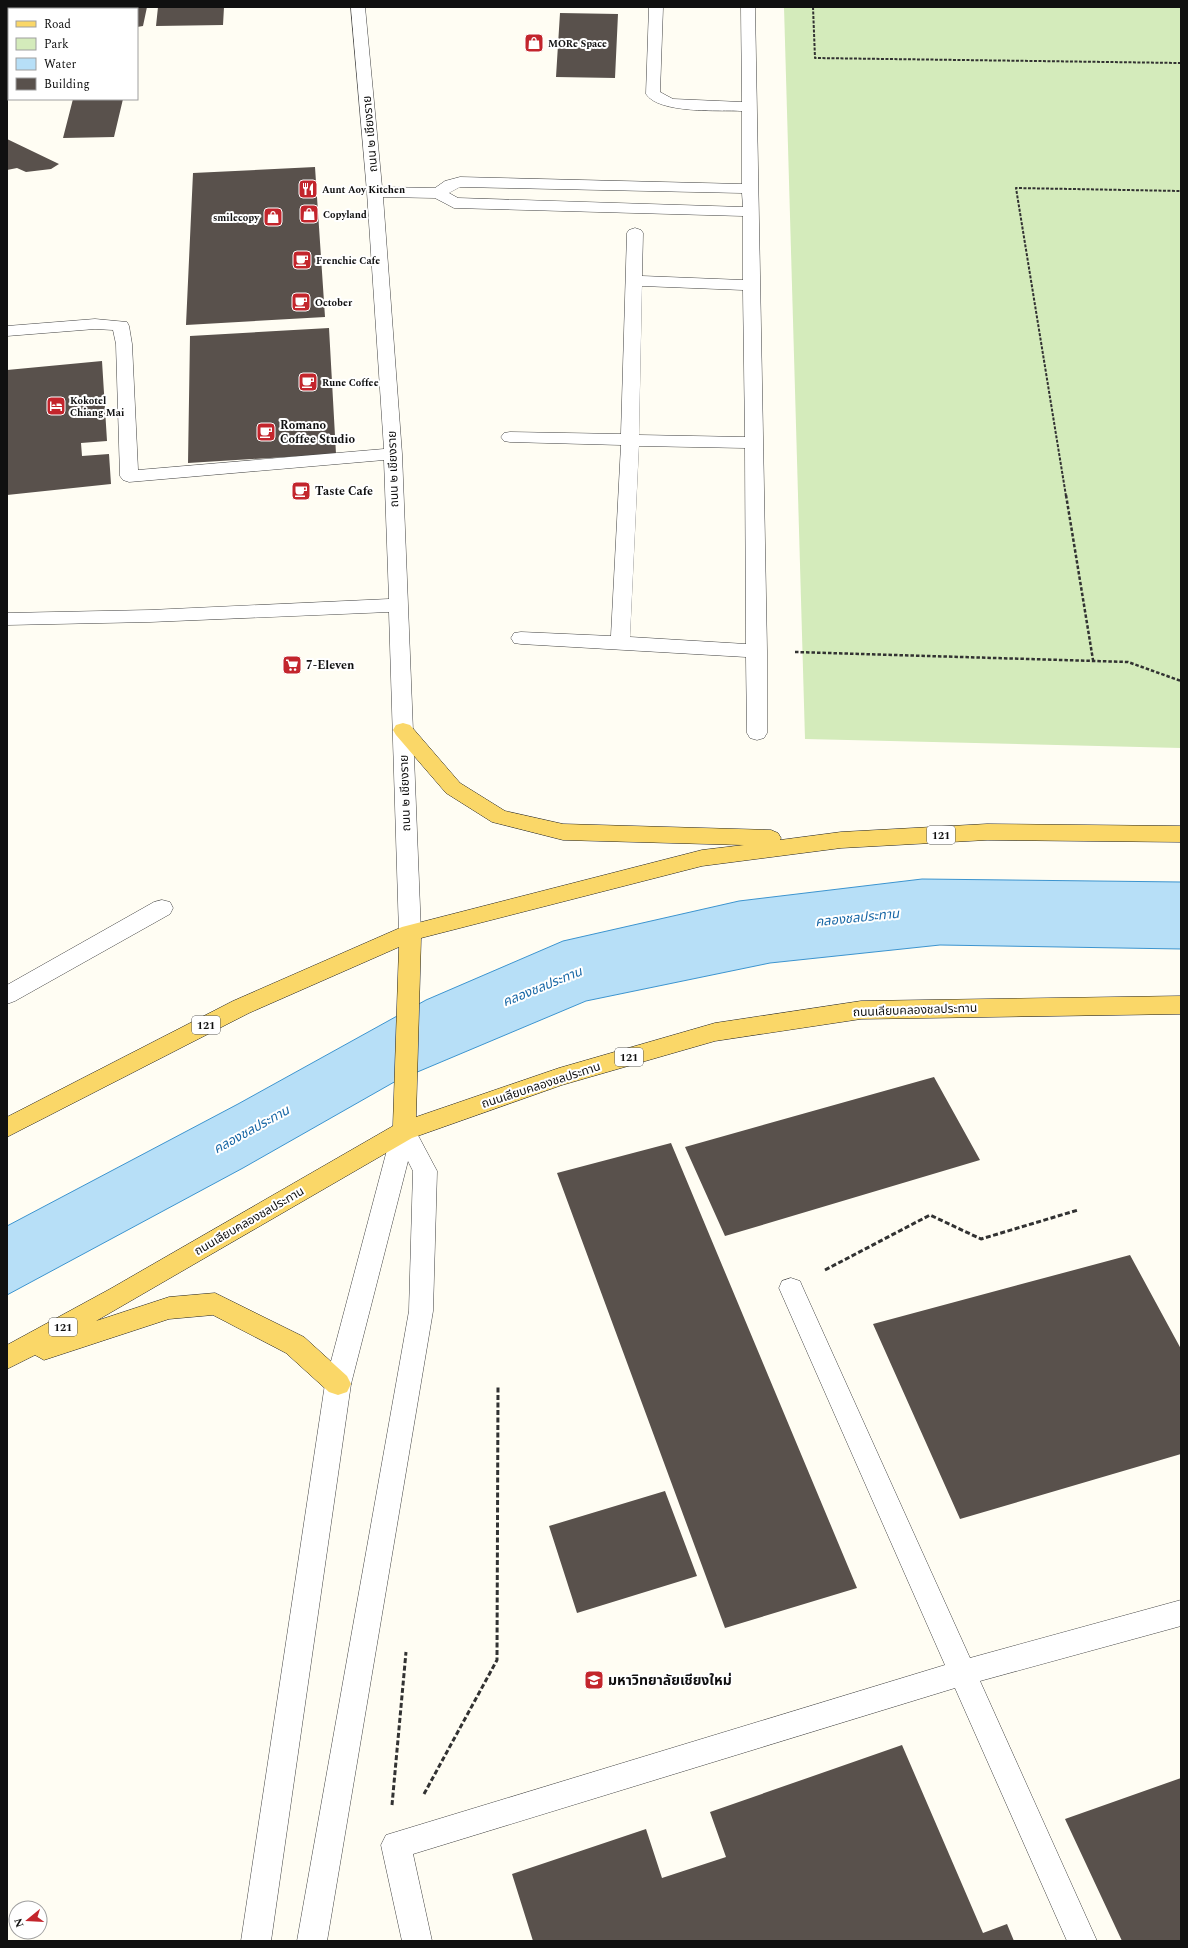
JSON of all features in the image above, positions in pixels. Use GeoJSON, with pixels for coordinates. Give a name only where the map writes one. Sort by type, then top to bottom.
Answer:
{"type":"FeatureCollection","features":[{"type":"Feature","properties":{"kind":"main road"},"geometry":{"type":"LineString","coordinates":[[403,730],[453,788],[499,817],[563,832],[841,840]]}},
{"type":"Feature","properties":{"kind":"main road","name":"121"},"geometry":{"type":"LineString","coordinates":[[7,1128],[241,1007],[410,933],[702,858],[841,840],[987,832],[1181,834]]}},
{"type":"Feature","properties":{"kind":"main road"},"geometry":{"type":"LineString","coordinates":[[404,1121],[410,933]]}},
{"type":"Feature","properties":{"kind":"main road","name":"ถนนเลียบคลองชลประทาน"},"geometry":{"type":"LineString","coordinates":[[7,1358],[118,1296],[404,1121],[715,1032],[861,1010],[1181,1005]]}},
{"type":"Feature","properties":{"kind":"main road"},"geometry":{"type":"LineString","coordinates":[[7,1361],[169,1308],[215,1304],[295,1345],[338,1384]]}},
{"type":"Feature","properties":{"kind":"street","name":"ถนน ๒ เชียงราย"},"geometry":{"type":"LineString","coordinates":[[358,7],[375,192],[393,454],[397,605],[410,933]]}},
{"type":"Feature","properties":{"kind":"street"},"geometry":{"type":"LineString","coordinates":[[656,7],[653,94],[660,99],[671,103],[750,107]]}},
{"type":"Feature","properties":{"kind":"street"},"geometry":{"type":"LineString","coordinates":[[748,7],[757,733]]}},
{"type":"Feature","properties":{"kind":"street"},"geometry":{"type":"LineString","coordinates":[[438,193],[451,184],[460,182],[751,189]]}},
{"type":"Feature","properties":{"kind":"street"},"geometry":{"type":"LineString","coordinates":[[575,206],[576,184]]}},
{"type":"Feature","properties":{"kind":"street"},"geometry":{"type":"LineString","coordinates":[[375,192],[438,193],[454,203],[751,212]]}},
{"type":"Feature","properties":{"kind":"street"},"geometry":{"type":"LineString","coordinates":[[620,643],[630,440],[635,233]]}},
{"type":"Feature","properties":{"kind":"street"},"geometry":{"type":"LineString","coordinates":[[634,281],[752,285]]}},
{"type":"Feature","properties":{"kind":"street"},"geometry":{"type":"LineString","coordinates":[[7,331],[95,324],[121,326],[124,344],[129,476],[393,454]]}},
{"type":"Feature","properties":{"kind":"street"},"geometry":{"type":"LineString","coordinates":[[510,437],[754,443]]}},
{"type":"Feature","properties":{"kind":"street"},"geometry":{"type":"LineString","coordinates":[[7,619],[150,616],[397,605]]}},
{"type":"Feature","properties":{"kind":"street"},"geometry":{"type":"LineString","coordinates":[[521,638],[757,651]]}},
{"type":"Feature","properties":{"kind":"street"},"geometry":{"type":"LineString","coordinates":[[7,995],[162,908]]}},
{"type":"Feature","properties":{"kind":"street"},"geometry":{"type":"LineString","coordinates":[[256,1941],[338,1384],[404,1121]]}},
{"type":"Feature","properties":{"kind":"street"},"geometry":{"type":"LineString","coordinates":[[312,1941],[421,1311],[425,1171],[404,1121]]}},
{"type":"Feature","properties":{"kind":"street"},"geometry":{"type":"LineString","coordinates":[[791,1288],[1082,1941]]}},
{"type":"Feature","properties":{"kind":"street"},"geometry":{"type":"LineString","coordinates":[[417,1941],[396,1845],[962,1673],[1181,1614]]}},
{"type":"Feature","properties":{"kind":"path"},"geometry":{"type":"LineString","coordinates":[[812,7],[815,58],[1181,63]]}},
{"type":"Feature","properties":{"kind":"path"},"geometry":{"type":"LineString","coordinates":[[1094,660],[1016,188],[1181,191]]}},
{"type":"Feature","properties":{"kind":"path"},"geometry":{"type":"LineString","coordinates":[[757,651],[1128,662],[1181,681]]}},
{"type":"Feature","properties":{"kind":"path"},"geometry":{"type":"LineString","coordinates":[[791,1288],[930,1215],[981,1240],[1078,1210]]}},
{"type":"Feature","properties":{"kind":"path"},"geometry":{"type":"LineString","coordinates":[[396,1845],[497,1660],[498,1387]]}},
{"type":"Feature","properties":{"kind":"green space"},"geometry":{"type":"Polygon","coordinates":[[[784,7],[1181,7],[1181,748],[805,739],[784,7]]]}},
{"type":"Feature","properties":{"kind":"water","name":"คลองชลประทาน"},"geometry":{"type":"Polygon","coordinates":[[[922,879],[1181,882],[1181,949],[940,945],[770,963],[586,1001],[396,1081],[243,1168],[7,1295],[7,1226],[238,1104],[426,1000],[563,941],[739,901],[922,879]]]}},
{"type":"Feature","properties":{"kind":"building"},"geometry":{"type":"Polygon","coordinates":[[[147,7],[143,26],[138,27],[138,8],[28,8],[147,7]]]}},
{"type":"Feature","properties":{"kind":"building"},"geometry":{"type":"Polygon","coordinates":[[[158,7],[224,7],[223,25],[156,26],[158,7]]]}},
{"type":"Feature","properties":{"kind":"building"},"geometry":{"type":"Polygon","coordinates":[[[560,13],[618,14],[615,78],[556,77],[560,13]]]}},
{"type":"Feature","properties":{"kind":"building"},"geometry":{"type":"Polygon","coordinates":[[[73,100],[123,100],[114,137],[63,138],[73,100]]]}},
{"type":"Feature","properties":{"kind":"building"},"geometry":{"type":"Polygon","coordinates":[[[7,139],[59,164],[51,169],[26,172],[17,168],[7,170],[7,139]]]}},
{"type":"Feature","properties":{"kind":"building"},"geometry":{"type":"Polygon","coordinates":[[[315,167],[325,317],[186,325],[193,173],[315,167]]]}},
{"type":"Feature","properties":{"kind":"building"},"geometry":{"type":"Polygon","coordinates":[[[329,328],[336,454],[188,463],[190,336],[329,328]]]}},
{"type":"Feature","properties":{"kind":"building","name":"Kokotel Chiang Mai"},"geometry":{"type":"Polygon","coordinates":[[[102,361],[107,441],[81,443],[82,456],[109,454],[111,484],[7,495],[7,370],[102,361]]]}},
{"type":"Feature","properties":{"kind":"building"},"geometry":{"type":"Polygon","coordinates":[[[934,1077],[980,1160],[725,1236],[685,1147],[934,1077]]]}},
{"type":"Feature","properties":{"kind":"building"},"geometry":{"type":"Polygon","coordinates":[[[671,1143],[857,1588],[725,1628],[557,1173],[671,1143]]]}},
{"type":"Feature","properties":{"kind":"building"},"geometry":{"type":"Polygon","coordinates":[[[1130,1255],[1181,1349],[1181,1454],[960,1519],[873,1324],[1130,1255]]]}},
{"type":"Feature","properties":{"kind":"building"},"geometry":{"type":"Polygon","coordinates":[[[665,1491],[697,1576],[577,1613],[549,1526],[665,1491]]]}},
{"type":"Feature","properties":{"kind":"building"},"geometry":{"type":"Polygon","coordinates":[[[902,1745],[983,1933],[1007,1924],[1014,1941],[533,1941],[512,1874],[646,1829],[662,1878],[726,1857],[710,1812],[902,1745]]]}},
{"type":"Feature","properties":{"kind":"building"},"geometry":{"type":"Polygon","coordinates":[[[1181,1778],[1181,1941],[1122,1941],[1065,1819],[1181,1778]]]}},
{"type":"Feature","properties":{"kind":"place","name":"MORe Space"},"geometry":{"type":"Point","coordinates":[534,43]}},
{"type":"Feature","properties":{"kind":"place","name":"Aunt Aoy Kitchen"},"geometry":{"type":"Point","coordinates":[308,189]}},
{"type":"Feature","properties":{"kind":"place","name":"Copyland"},"geometry":{"type":"Point","coordinates":[309,214]}},
{"type":"Feature","properties":{"kind":"place","name":"smilecopy"},"geometry":{"type":"Point","coordinates":[273,217]}},
{"type":"Feature","properties":{"kind":"place","name":"Frenchie Cafe"},"geometry":{"type":"Point","coordinates":[302,260]}},
{"type":"Feature","properties":{"kind":"place","name":"October"},"geometry":{"type":"Point","coordinates":[301,302]}},
{"type":"Feature","properties":{"kind":"place","name":"Rune Coffee"},"geometry":{"type":"Point","coordinates":[308,382]}},
{"type":"Feature","properties":{"kind":"place","name":"Kokotel Chiang Mai"},"geometry":{"type":"Point","coordinates":[56,406]}},
{"type":"Feature","properties":{"kind":"place","name":"Romano Coffee Studio"},"geometry":{"type":"Point","coordinates":[266,432]}},
{"type":"Feature","properties":{"kind":"place","name":"Taste Cafe"},"geometry":{"type":"Point","coordinates":[301,491]}},
{"type":"Feature","properties":{"kind":"place","name":"7-Eleven"},"geometry":{"type":"Point","coordinates":[292,665]}},
{"type":"Feature","properties":{"kind":"place","name":"มหาวิทยาลัยเชียงใหม่"},"geometry":{"type":"Point","coordinates":[594,1680]}}]}
